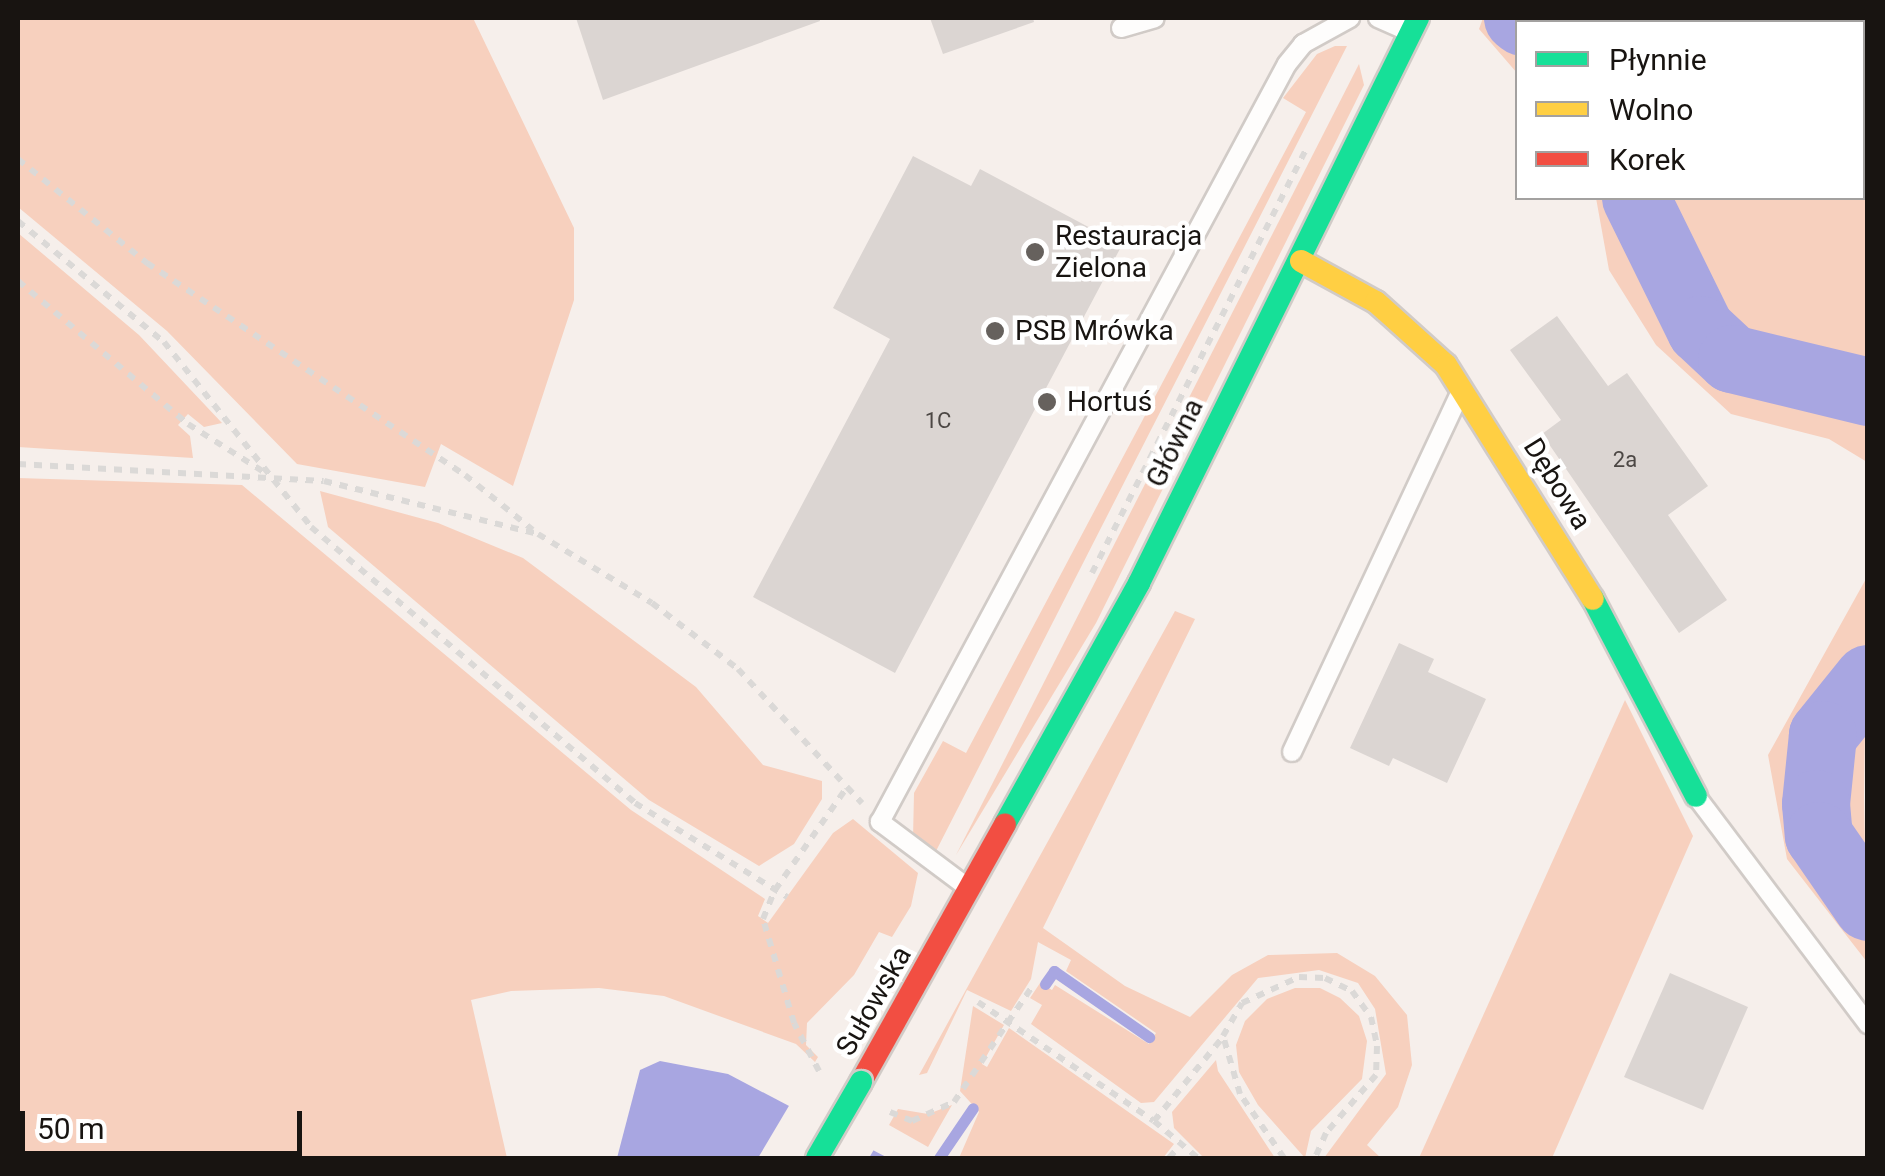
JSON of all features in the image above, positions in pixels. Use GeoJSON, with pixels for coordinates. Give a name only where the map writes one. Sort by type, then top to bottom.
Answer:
{"type":"FeatureCollection","features":[{"type":"Feature","properties":{"kind":"main road","name":"Główna"},"geometry":{"type":"LineString","coordinates":[[977,882],[1139,583],[1414,26]]}},
{"type":"Feature","properties":{"kind":"main road","name":"Dębowa"},"geometry":{"type":"LineString","coordinates":[[1301,261],[1376,302],[1462,388],[1595,603],[1696,796]]}},
{"type":"Feature","properties":{"kind":"main road","name":"Sułowska"},"geometry":{"type":"LineString","coordinates":[[817,1158],[977,882]]}},
{"type":"Feature","properties":{"kind":"lane"},"geometry":{"type":"LineString","coordinates":[[1121,28],[1155,18]]}},
{"type":"Feature","properties":{"kind":"lane"},"geometry":{"type":"LineString","coordinates":[[977,882],[906,848],[880,822],[913,767],[1286,64],[1303,44],[1350,18]]}},
{"type":"Feature","properties":{"kind":"lane","name":"Główna"},"geometry":{"type":"LineString","coordinates":[[1378,18],[1414,26]]}},
{"type":"Feature","properties":{"kind":"lane"},"geometry":{"type":"LineString","coordinates":[[1292,752],[1462,388]]}},
{"type":"Feature","properties":{"kind":"lane"},"geometry":{"type":"LineString","coordinates":[[1696,796],[1868,1024]]}},
{"type":"Feature","properties":{"kind":"path"},"geometry":{"type":"LineString","coordinates":[[1084,588],[1311,138]]}},
{"type":"Feature","properties":{"kind":"path"},"geometry":{"type":"LineString","coordinates":[[18,159],[147,263],[465,475],[538,534],[652,603],[738,669],[880,822]]}},
{"type":"Feature","properties":{"kind":"path"},"geometry":{"type":"LineString","coordinates":[[18,221],[164,342],[231,418],[269,475],[312,527],[635,803],[787,897]]}},
{"type":"Feature","properties":{"kind":"path"},"geometry":{"type":"LineString","coordinates":[[18,281],[188,424],[269,475]]}},
{"type":"Feature","properties":{"kind":"path"},"geometry":{"type":"LineString","coordinates":[[18,464],[324,481],[538,534]]}},
{"type":"Feature","properties":{"kind":"path"},"geometry":{"type":"LineString","coordinates":[[812,1067],[763,919],[776,890],[847,787]]}},
{"type":"Feature","properties":{"kind":"path"},"geometry":{"type":"LineString","coordinates":[[1154,1121],[1223,1036],[1242,1003],[1280,982],[1325,978],[1352,991],[1371,1017],[1376,1075],[1326,1133],[1315,1158]]}},
{"type":"Feature","properties":{"kind":"path"},"geometry":{"type":"LineString","coordinates":[[902,1119],[930,1117],[954,1102],[1034,984]]}},
{"type":"Feature","properties":{"kind":"path"},"geometry":{"type":"LineString","coordinates":[[978,1002],[1010,1020],[1154,1121],[1198,1158]]}},
{"type":"Feature","properties":{"kind":"path"},"geometry":{"type":"LineString","coordinates":[[1223,1036],[1240,1094],[1284,1158]]}},
{"type":"Feature","properties":{"kind":"path"},"geometry":{"type":"LineString","coordinates":[[1169,1158],[1181,1144]]}},
{"type":"Feature","properties":{"kind":"shaded area"},"geometry":{"type":"Polygon","coordinates":[[[18,18],[473,18],[574,228],[574,300],[513,486],[441,444],[425,487],[297,464],[167,331],[18,207],[18,18]]]}},
{"type":"Feature","properties":{"kind":"shaded area"},"geometry":{"type":"Polygon","coordinates":[[[1483,18],[1730,20],[1515,20],[1515,71],[1479,29],[1483,18]]]}},
{"type":"Feature","properties":{"kind":"shaded area"},"geometry":{"type":"Polygon","coordinates":[[[1335,46],[1347,46],[934,855],[913,838],[914,793],[943,741],[966,753],[1306,112],[1283,98],[1317,54],[1335,46]]]}},
{"type":"Feature","properties":{"kind":"shaded area"},"geometry":{"type":"Polygon","coordinates":[[[1359,64],[1364,85],[1096,623],[956,855],[1359,64]]]}},
{"type":"Feature","properties":{"kind":"shaded area"},"geometry":{"type":"Polygon","coordinates":[[[1865,112],[1868,114],[1867,462],[1829,439],[1731,414],[1656,345],[1609,270],[1596,200],[1865,200],[1865,112]]]}},
{"type":"Feature","properties":{"kind":"shaded area"},"geometry":{"type":"Polygon","coordinates":[[[18,233],[139,335],[222,423],[204,427],[188,414],[178,425],[190,436],[193,458],[18,447],[18,233]]]}},
{"type":"Feature","properties":{"kind":"shaded area"},"geometry":{"type":"Polygon","coordinates":[[[18,478],[242,485],[631,810],[765,899],[758,916],[768,923],[833,833],[853,819],[918,873],[911,906],[892,937],[879,932],[854,975],[807,1023],[806,1045],[818,1057],[815,1062],[796,1044],[664,996],[599,988],[511,991],[471,1000],[507,1158],[18,1158],[18,478]]]}},
{"type":"Feature","properties":{"kind":"shaded area"},"geometry":{"type":"Polygon","coordinates":[[[320,491],[438,523],[523,558],[696,687],[763,765],[822,781],[822,799],[794,844],[759,866],[649,800],[328,527],[320,491]]]}},
{"type":"Feature","properties":{"kind":"shaded area"},"geometry":{"type":"Polygon","coordinates":[[[1867,577],[1867,962],[1787,859],[1768,755],[1867,577]]]}},
{"type":"Feature","properties":{"kind":"shaded area"},"geometry":{"type":"Polygon","coordinates":[[[1175,611],[1195,619],[1043,928],[1125,986],[1190,1017],[1232,975],[1268,955],[1337,953],[1375,976],[1407,1015],[1412,1065],[1398,1107],[1367,1145],[1381,1158],[1324,1158],[1386,1074],[1375,1009],[1358,983],[1319,970],[1258,978],[1154,1102],[1141,1103],[1031,1024],[1042,1005],[1030,998],[1040,983],[1052,990],[1055,985],[1149,1044],[1156,1033],[1066,971],[1071,960],[1038,942],[1031,979],[1011,1011],[967,990],[927,1073],[919,1075],[1175,611]]]}},
{"type":"Feature","properties":{"kind":"shaded area"},"geometry":{"type":"Polygon","coordinates":[[[1625,700],[1693,836],[1552,1158],[1419,1158],[1625,700]]]}},
{"type":"Feature","properties":{"kind":"shaded area"},"geometry":{"type":"Polygon","coordinates":[[[1295,988],[1320,988],[1340,998],[1359,1016],[1367,1041],[1362,1079],[1311,1131],[1305,1158],[1258,1105],[1239,1072],[1236,1045],[1245,1021],[1267,999],[1295,988]]]}},
{"type":"Feature","properties":{"kind":"shaded area"},"geometry":{"type":"Polygon","coordinates":[[[973,1006],[1004,1025],[982,1064],[987,1067],[1009,1028],[1174,1144],[1163,1158],[959,1158],[979,1112],[960,1091],[973,1006]]]}},
{"type":"Feature","properties":{"kind":"shaded area"},"geometry":{"type":"Polygon","coordinates":[[[1216,1060],[1218,1071],[1275,1158],[1204,1158],[1174,1128],[1172,1112],[1216,1060]]]}},
{"type":"Feature","properties":{"kind":"shaded area"},"geometry":{"type":"Polygon","coordinates":[[[952,1105],[928,1147],[889,1125],[898,1109],[928,1114],[952,1105]]]}},
{"type":"Feature","properties":{"kind":"water"},"geometry":{"type":"Polygon","coordinates":[[[660,1061],[728,1074],[888,1158],[617,1158],[640,1070],[660,1061]]]}},
{"type":"Feature","properties":{"kind":"pier"},"geometry":{"type":"Polygon","coordinates":[[[793,1099],[876,1146],[869,1158],[758,1158],[793,1099]]]}},
{"type":"Feature","properties":{"kind":"building"},"geometry":{"type":"Polygon","coordinates":[[[576,18],[819,18],[820,21],[603,100],[576,18]]]}},
{"type":"Feature","properties":{"kind":"building"},"geometry":{"type":"Polygon","coordinates":[[[930,18],[1033,18],[1034,22],[943,54],[930,18]]]}},
{"type":"Feature","properties":{"kind":"building"},"geometry":{"type":"Polygon","coordinates":[[[913,156],[971,186],[980,169],[1122,245],[895,673],[753,597],[890,339],[833,308],[913,156]]]}},
{"type":"Feature","properties":{"kind":"building"},"geometry":{"type":"Polygon","coordinates":[[[1557,316],[1608,386],[1627,373],[1708,486],[1668,515],[1727,600],[1679,633],[1542,434],[1561,420],[1510,350],[1557,316]]]}},
{"type":"Feature","properties":{"kind":"building"},"geometry":{"type":"Polygon","coordinates":[[[1399,643],[1434,659],[1428,672],[1486,699],[1447,783],[1393,758],[1389,766],[1350,748],[1399,643]]]}},
{"type":"Feature","properties":{"kind":"building"},"geometry":{"type":"Polygon","coordinates":[[[1670,973],[1748,1007],[1703,1110],[1624,1077],[1670,973]]]}},
{"type":"Feature","properties":{"kind":"waterway"},"geometry":{"type":"LineString","coordinates":[[1637,200],[1701,330],[1732,359],[1868,392]]}},
{"type":"Feature","properties":{"kind":"waterway"},"geometry":{"type":"LineString","coordinates":[[1868,679],[1823,735],[1816,804],[1819,836],[1868,907]]}},
{"type":"Feature","properties":{"kind":"waterway"},"geometry":{"type":"LineString","coordinates":[[1045,984],[1054,971],[1149,1037]]}},
{"type":"Feature","properties":{"kind":"waterway"},"geometry":{"type":"LineString","coordinates":[[939,1158],[973,1108]]}},
{"type":"Feature","properties":{"kind":"traffic: fast"},"geometry":{"type":"LineString","coordinates":[[1005,824],[1139,583],[1418,18]]}},
{"type":"Feature","properties":{"kind":"traffic: fast"},"geometry":{"type":"LineString","coordinates":[[1593,599],[1696,796]]}},
{"type":"Feature","properties":{"kind":"traffic: fast"},"geometry":{"type":"LineString","coordinates":[[817,1158],[861,1082]]}},
{"type":"Feature","properties":{"kind":"traffic: slow"},"geometry":{"type":"LineString","coordinates":[[1301,261],[1376,302],[1446,365],[1593,599]]}},
{"type":"Feature","properties":{"kind":"traffic: jam"},"geometry":{"type":"LineString","coordinates":[[861,1082],[1005,824]]}},
{"type":"Feature","properties":{"kind":"place","name":"Restauracja Zielona"},"geometry":{"type":"Point","coordinates":[1035,252]}},
{"type":"Feature","properties":{"kind":"place","name":"PSB Mrówka"},"geometry":{"type":"Point","coordinates":[995,331]}},
{"type":"Feature","properties":{"kind":"place","name":"Hortuś"},"geometry":{"type":"Point","coordinates":[1047,402]}}]}
